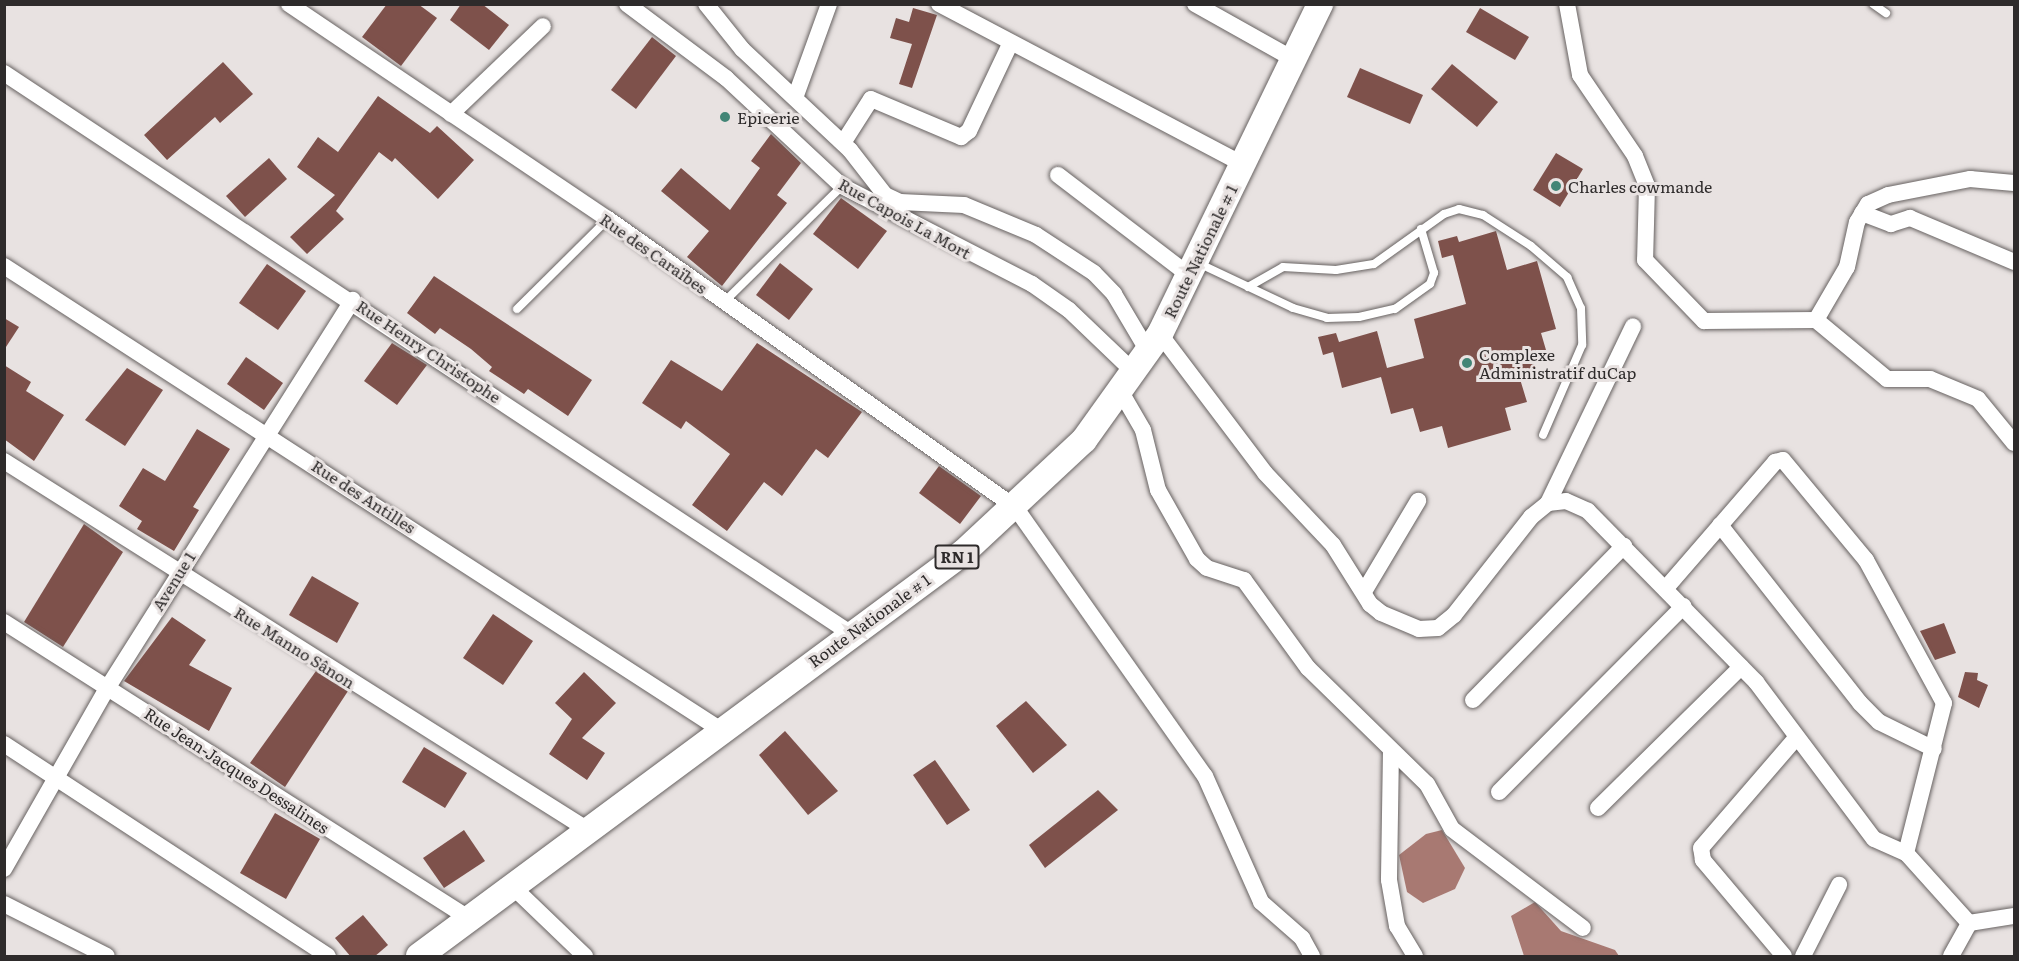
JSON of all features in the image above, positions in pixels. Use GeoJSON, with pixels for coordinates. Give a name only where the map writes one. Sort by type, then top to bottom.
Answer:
{"type":"FeatureCollection","features":[{"type":"Feature","properties":{"kind":"main road","name":"Route Nationale # 1"},"geometry":{"type":"LineString","coordinates":[[419,957],[850,633],[964,552],[1015,507],[1084,440],[1141,363],[1192,268],[1320,4]]}},
{"type":"Feature","properties":{"kind":"street","name":"Rue des Caraïbes"},"geometry":{"type":"LineString","coordinates":[[289,4],[608,219],[1015,507],[1205,776],[1261,902],[1302,938],[1312,957]]}},
{"type":"Feature","properties":{"kind":"street","name":"Rue Capois La Mort"},"geometry":{"type":"LineString","coordinates":[[627,4],[726,78],[842,186],[1032,284],[1141,363]]}},
{"type":"Feature","properties":{"kind":"street"},"geometry":{"type":"LineString","coordinates":[[706,4],[742,49],[843,143],[885,195],[900,202],[964,205],[1005,220],[1094,273],[1114,294],[1141,363],[1143,430],[1158,490],[1197,559],[1207,568],[1244,580],[1308,668],[1427,784],[1452,829],[1470,846],[1583,927]]}},
{"type":"Feature","properties":{"kind":"street"},"geometry":{"type":"LineString","coordinates":[[795,98],[829,4]]}},
{"type":"Feature","properties":{"kind":"street"},"geometry":{"type":"LineString","coordinates":[[939,4],[1242,164]]}},
{"type":"Feature","properties":{"kind":"street"},"geometry":{"type":"LineString","coordinates":[[1195,4],[1293,59]]}},
{"type":"Feature","properties":{"kind":"street"},"geometry":{"type":"LineString","coordinates":[[1567,4],[1580,75],[1635,156],[1647,186],[1645,260],[1704,321],[1816,320],[1887,379],[1930,380],[1978,399],[2014,443]]}},
{"type":"Feature","properties":{"kind":"street"},"geometry":{"type":"LineString","coordinates":[[451,114],[543,26]]}},
{"type":"Feature","properties":{"kind":"street"},"geometry":{"type":"LineString","coordinates":[[843,143],[871,99],[961,137],[969,131],[1011,42]]}},
{"type":"Feature","properties":{"kind":"street","name":"Rue Henry Christophe"},"geometry":{"type":"LineString","coordinates":[[4,73],[353,300],[850,633]]}},
{"type":"Feature","properties":{"kind":"street"},"geometry":{"type":"LineString","coordinates":[[1058,175],[1192,268]]}},
{"type":"Feature","properties":{"kind":"street"},"geometry":{"type":"LineString","coordinates":[[1816,320],[1847,267],[1862,213],[1868,204],[1888,195],[1970,178],[2014,183]]}},
{"type":"Feature","properties":{"kind":"street"},"geometry":{"type":"LineString","coordinates":[[1862,213],[1891,224],[1910,218],[2014,262]]}},
{"type":"Feature","properties":{"kind":"street","name":"Rue des Antilles"},"geometry":{"type":"LineString","coordinates":[[4,266],[267,433],[721,730]]}},
{"type":"Feature","properties":{"kind":"street","name":"Avenue 1"},"geometry":{"type":"LineString","coordinates":[[4,869],[108,687],[178,573],[353,300]]}},
{"type":"Feature","properties":{"kind":"street"},"geometry":{"type":"LineString","coordinates":[[1141,363],[1265,473],[1333,545],[1365,590],[1370,604],[1381,613],[1419,629],[1438,628],[1548,503],[1633,326]]}},
{"type":"Feature","properties":{"kind":"street"},"geometry":{"type":"LineString","coordinates":[[1666,588],[1775,462],[1783,460],[1866,560],[1941,694],[1944,713],[1906,853]]}},
{"type":"Feature","properties":{"kind":"street","name":"Rue Manno Sânon"},"geometry":{"type":"LineString","coordinates":[[4,461],[588,830]]}},
{"type":"Feature","properties":{"kind":"street"},"geometry":{"type":"LineString","coordinates":[[1365,590],[1418,501]]}},
{"type":"Feature","properties":{"kind":"street"},"geometry":{"type":"LineString","coordinates":[[1548,503],[1566,501],[1588,511],[1624,546],[1741,667],[1874,839],[1906,853],[1969,924]]}},
{"type":"Feature","properties":{"kind":"street"},"geometry":{"type":"LineString","coordinates":[[1720,525],[1860,703],[1879,722],[1934,749]]}},
{"type":"Feature","properties":{"kind":"street"},"geometry":{"type":"LineString","coordinates":[[1473,700],[1624,546]]}},
{"type":"Feature","properties":{"kind":"street"},"geometry":{"type":"LineString","coordinates":[[1499,792],[1684,606]]}},
{"type":"Feature","properties":{"kind":"street","name":"Rue Jean-Jacques Dessalines"},"geometry":{"type":"LineString","coordinates":[[4,622],[470,919]]}},
{"type":"Feature","properties":{"kind":"street"},"geometry":{"type":"LineString","coordinates":[[1598,808],[1741,667]]}},
{"type":"Feature","properties":{"kind":"street"},"geometry":{"type":"LineString","coordinates":[[1784,957],[1703,860],[1701,848],[1796,738]]}},
{"type":"Feature","properties":{"kind":"street"},"geometry":{"type":"LineString","coordinates":[[4,744],[328,957]]}},
{"type":"Feature","properties":{"kind":"street"},"geometry":{"type":"LineString","coordinates":[[1391,750],[1389,880],[1397,927],[1415,957]]}},
{"type":"Feature","properties":{"kind":"street"},"geometry":{"type":"LineString","coordinates":[[1803,957],[1839,885]]}},
{"type":"Feature","properties":{"kind":"street"},"geometry":{"type":"LineString","coordinates":[[513,887],[585,957]]}},
{"type":"Feature","properties":{"kind":"street"},"geometry":{"type":"LineString","coordinates":[[4,904],[107,957]]}},
{"type":"Feature","properties":{"kind":"street"},"geometry":{"type":"LineString","coordinates":[[1950,957],[1969,924],[1986,917],[2014,916]]}},
{"type":"Feature","properties":{"kind":"lane"},"geometry":{"type":"LineString","coordinates":[[1873,4],[1886,13]]}},
{"type":"Feature","properties":{"kind":"lane"},"geometry":{"type":"LineString","coordinates":[[724,302],[842,186]]}},
{"type":"Feature","properties":{"kind":"lane"},"geometry":{"type":"LineString","coordinates":[[1248,287],[1284,267],[1336,270],[1374,264],[1421,230],[1459,209],[1483,215],[1531,246],[1567,277],[1581,308],[1582,345],[1542,435]]}},
{"type":"Feature","properties":{"kind":"lane"},"geometry":{"type":"LineString","coordinates":[[517,309],[608,219]]}},
{"type":"Feature","properties":{"kind":"lane"},"geometry":{"type":"LineString","coordinates":[[1192,268],[1327,318],[1395,309],[1430,284],[1434,273],[1421,230]]}},
{"type":"Feature","properties":{"kind":"shaded area"},"geometry":{"type":"Polygon","coordinates":[[[1442,830],[1465,868],[1455,889],[1423,903],[1407,892],[1399,855],[1426,834],[1442,830]]]}},
{"type":"Feature","properties":{"kind":"shaded area"},"geometry":{"type":"Polygon","coordinates":[[[1535,902],[1561,931],[1615,950],[1619,956],[1524,956],[1511,916],[1535,902]]]}},
{"type":"Feature","properties":{"kind":"building"},"geometry":{"type":"Polygon","coordinates":[[[387,4],[418,4],[437,18],[401,66],[362,37],[387,4]]]}},
{"type":"Feature","properties":{"kind":"building"},"geometry":{"type":"Polygon","coordinates":[[[461,4],[482,4],[509,25],[489,50],[450,20],[461,4]]]}},
{"type":"Feature","properties":{"kind":"building"},"geometry":{"type":"Polygon","coordinates":[[[913,8],[937,15],[912,88],[899,84],[912,44],[890,38],[896,18],[909,22],[913,8]]]}},
{"type":"Feature","properties":{"kind":"building"},"geometry":{"type":"Polygon","coordinates":[[[1480,8],[1529,37],[1515,60],[1466,32],[1480,8]]]}},
{"type":"Feature","properties":{"kind":"building"},"geometry":{"type":"Polygon","coordinates":[[[652,37],[676,56],[636,109],[611,90],[652,37]]]}},
{"type":"Feature","properties":{"kind":"building"},"geometry":{"type":"Polygon","coordinates":[[[223,62],[253,94],[220,123],[215,117],[167,160],[144,135],[223,62]]]}},
{"type":"Feature","properties":{"kind":"building"},"geometry":{"type":"Polygon","coordinates":[[[1452,64],[1498,102],[1477,127],[1431,89],[1452,64]]]}},
{"type":"Feature","properties":{"kind":"building"},"geometry":{"type":"Polygon","coordinates":[[[1360,68],[1423,95],[1410,124],[1347,97],[1360,68]]]}},
{"type":"Feature","properties":{"kind":"building"},"geometry":{"type":"Polygon","coordinates":[[[378,96],[430,133],[437,126],[474,160],[438,199],[395,158],[392,162],[379,152],[336,211],[344,219],[307,254],[290,237],[335,195],[297,167],[318,137],[338,152],[378,96]]]}},
{"type":"Feature","properties":{"kind":"building"},"geometry":{"type":"Polygon","coordinates":[[[771,134],[801,163],[777,195],[787,203],[722,286],[687,257],[709,231],[661,191],[681,168],[730,210],[760,168],[751,161],[771,134]]]}},
{"type":"Feature","properties":{"kind":"building"},"geometry":{"type":"Polygon","coordinates":[[[1556,153],[1583,169],[1560,207],[1533,190],[1556,153]]]}},
{"type":"Feature","properties":{"kind":"building"},"geometry":{"type":"Polygon","coordinates":[[[269,158],[287,179],[245,217],[226,196],[269,158]]]}},
{"type":"Feature","properties":{"kind":"building"},"geometry":{"type":"Polygon","coordinates":[[[841,198],[887,231],[858,269],[813,234],[841,198]]]}},
{"type":"Feature","properties":{"kind":"building"},"geometry":{"type":"Polygon","coordinates":[[[1496,231],[1507,270],[1537,261],[1556,329],[1541,333],[1546,350],[1531,354],[1537,374],[1520,379],[1527,402],[1505,408],[1511,430],[1448,448],[1442,426],[1420,432],[1413,408],[1391,414],[1381,377],[1342,388],[1333,352],[1323,355],[1318,337],[1336,333],[1339,342],[1377,331],[1387,368],[1424,358],[1414,319],[1466,304],[1453,255],[1442,258],[1438,241],[1457,236],[1459,242],[1496,231]]]}},
{"type":"Feature","properties":{"kind":"building"},"geometry":{"type":"Polygon","coordinates":[[[780,263],[813,289],[789,320],[756,295],[780,263]]]}},
{"type":"Feature","properties":{"kind":"building"},"geometry":{"type":"Polygon","coordinates":[[[267,264],[306,291],[278,330],[239,303],[267,264]]]}},
{"type":"Feature","properties":{"kind":"building"},"geometry":{"type":"Polygon","coordinates":[[[434,276],[592,380],[568,416],[528,389],[524,394],[489,371],[492,367],[471,349],[440,328],[435,334],[407,313],[434,276]]]}},
{"type":"Feature","properties":{"kind":"building"},"geometry":{"type":"Polygon","coordinates":[[[4,318],[19,327],[4,350],[4,318]]]}},
{"type":"Feature","properties":{"kind":"building"},"geometry":{"type":"Polygon","coordinates":[[[392,343],[427,365],[397,405],[364,381],[392,343]]]}},
{"type":"Feature","properties":{"kind":"building"},"geometry":{"type":"Polygon","coordinates":[[[757,343],[862,412],[828,458],[816,449],[782,496],[764,482],[727,531],[692,505],[730,454],[686,421],[681,429],[642,403],[671,360],[722,391],[757,343]]]}},
{"type":"Feature","properties":{"kind":"building"},"geometry":{"type":"Polygon","coordinates":[[[246,357],[283,383],[264,410],[227,384],[246,357]]]}},
{"type":"Feature","properties":{"kind":"building"},"geometry":{"type":"Polygon","coordinates":[[[4,365],[31,382],[26,391],[64,415],[34,461],[4,439],[4,365]]]}},
{"type":"Feature","properties":{"kind":"building"},"geometry":{"type":"Polygon","coordinates":[[[127,368],[163,390],[125,446],[85,420],[127,368]]]}},
{"type":"Feature","properties":{"kind":"building"},"geometry":{"type":"Polygon","coordinates":[[[197,429],[230,449],[193,507],[199,510],[174,551],[137,529],[142,521],[119,506],[143,468],[165,481],[197,429]]]}},
{"type":"Feature","properties":{"kind":"building"},"geometry":{"type":"Polygon","coordinates":[[[939,466],[981,496],[960,524],[919,493],[939,466]]]}},
{"type":"Feature","properties":{"kind":"building"},"geometry":{"type":"Polygon","coordinates":[[[84,524],[123,552],[63,647],[24,622],[84,524]]]}},
{"type":"Feature","properties":{"kind":"building"},"geometry":{"type":"Polygon","coordinates":[[[312,576],[359,603],[337,643],[289,615],[312,576]]]}},
{"type":"Feature","properties":{"kind":"building"},"geometry":{"type":"Polygon","coordinates":[[[493,614],[533,641],[503,685],[463,658],[493,614]]]}},
{"type":"Feature","properties":{"kind":"building"},"geometry":{"type":"Polygon","coordinates":[[[172,617],[206,640],[189,665],[232,688],[209,731],[124,681],[172,617]]]}},
{"type":"Feature","properties":{"kind":"building"},"geometry":{"type":"Polygon","coordinates":[[[1944,623],[1956,653],[1935,660],[1920,631],[1944,623]]]}},
{"type":"Feature","properties":{"kind":"building"},"geometry":{"type":"Polygon","coordinates":[[[316,671],[348,691],[285,787],[250,763],[316,671]]]}},
{"type":"Feature","properties":{"kind":"building"},"geometry":{"type":"Polygon","coordinates":[[[584,672],[616,703],[582,738],[605,753],[587,780],[549,754],[572,719],[555,703],[584,672]]]}},
{"type":"Feature","properties":{"kind":"building"},"geometry":{"type":"Polygon","coordinates":[[[1965,672],[1978,673],[1977,680],[1988,685],[1979,708],[1958,697],[1965,672]]]}},
{"type":"Feature","properties":{"kind":"building"},"geometry":{"type":"Polygon","coordinates":[[[1026,701],[1067,745],[1033,773],[996,726],[1026,701]]]}},
{"type":"Feature","properties":{"kind":"building"},"geometry":{"type":"Polygon","coordinates":[[[785,731],[838,791],[808,815],[759,755],[785,731]]]}},
{"type":"Feature","properties":{"kind":"building"},"geometry":{"type":"Polygon","coordinates":[[[424,747],[467,773],[445,808],[402,782],[424,747]]]}},
{"type":"Feature","properties":{"kind":"building"},"geometry":{"type":"Polygon","coordinates":[[[935,760],[970,810],[947,825],[913,775],[935,760]]]}},
{"type":"Feature","properties":{"kind":"building"},"geometry":{"type":"Polygon","coordinates":[[[1098,790],[1118,810],[1045,868],[1029,845],[1098,790]]]}},
{"type":"Feature","properties":{"kind":"building"},"geometry":{"type":"Polygon","coordinates":[[[275,813],[320,839],[286,899],[240,873],[275,813]]]}},
{"type":"Feature","properties":{"kind":"building"},"geometry":{"type":"Polygon","coordinates":[[[464,830],[485,861],[444,888],[423,858],[464,830]]]}},
{"type":"Feature","properties":{"kind":"building"},"geometry":{"type":"Polygon","coordinates":[[[363,915],[388,945],[374,957],[351,957],[335,938],[363,915]]]}},
{"type":"Feature","properties":{"kind":"place","name":"Epicerie"},"geometry":{"type":"Point","coordinates":[725,117]}},
{"type":"Feature","properties":{"kind":"place","name":"Charles cowmande"},"geometry":{"type":"Point","coordinates":[1556,186]}},
{"type":"Feature","properties":{"kind":"place","name":"Complexe Administratif duCap"},"geometry":{"type":"Point","coordinates":[1467,363]}}]}
